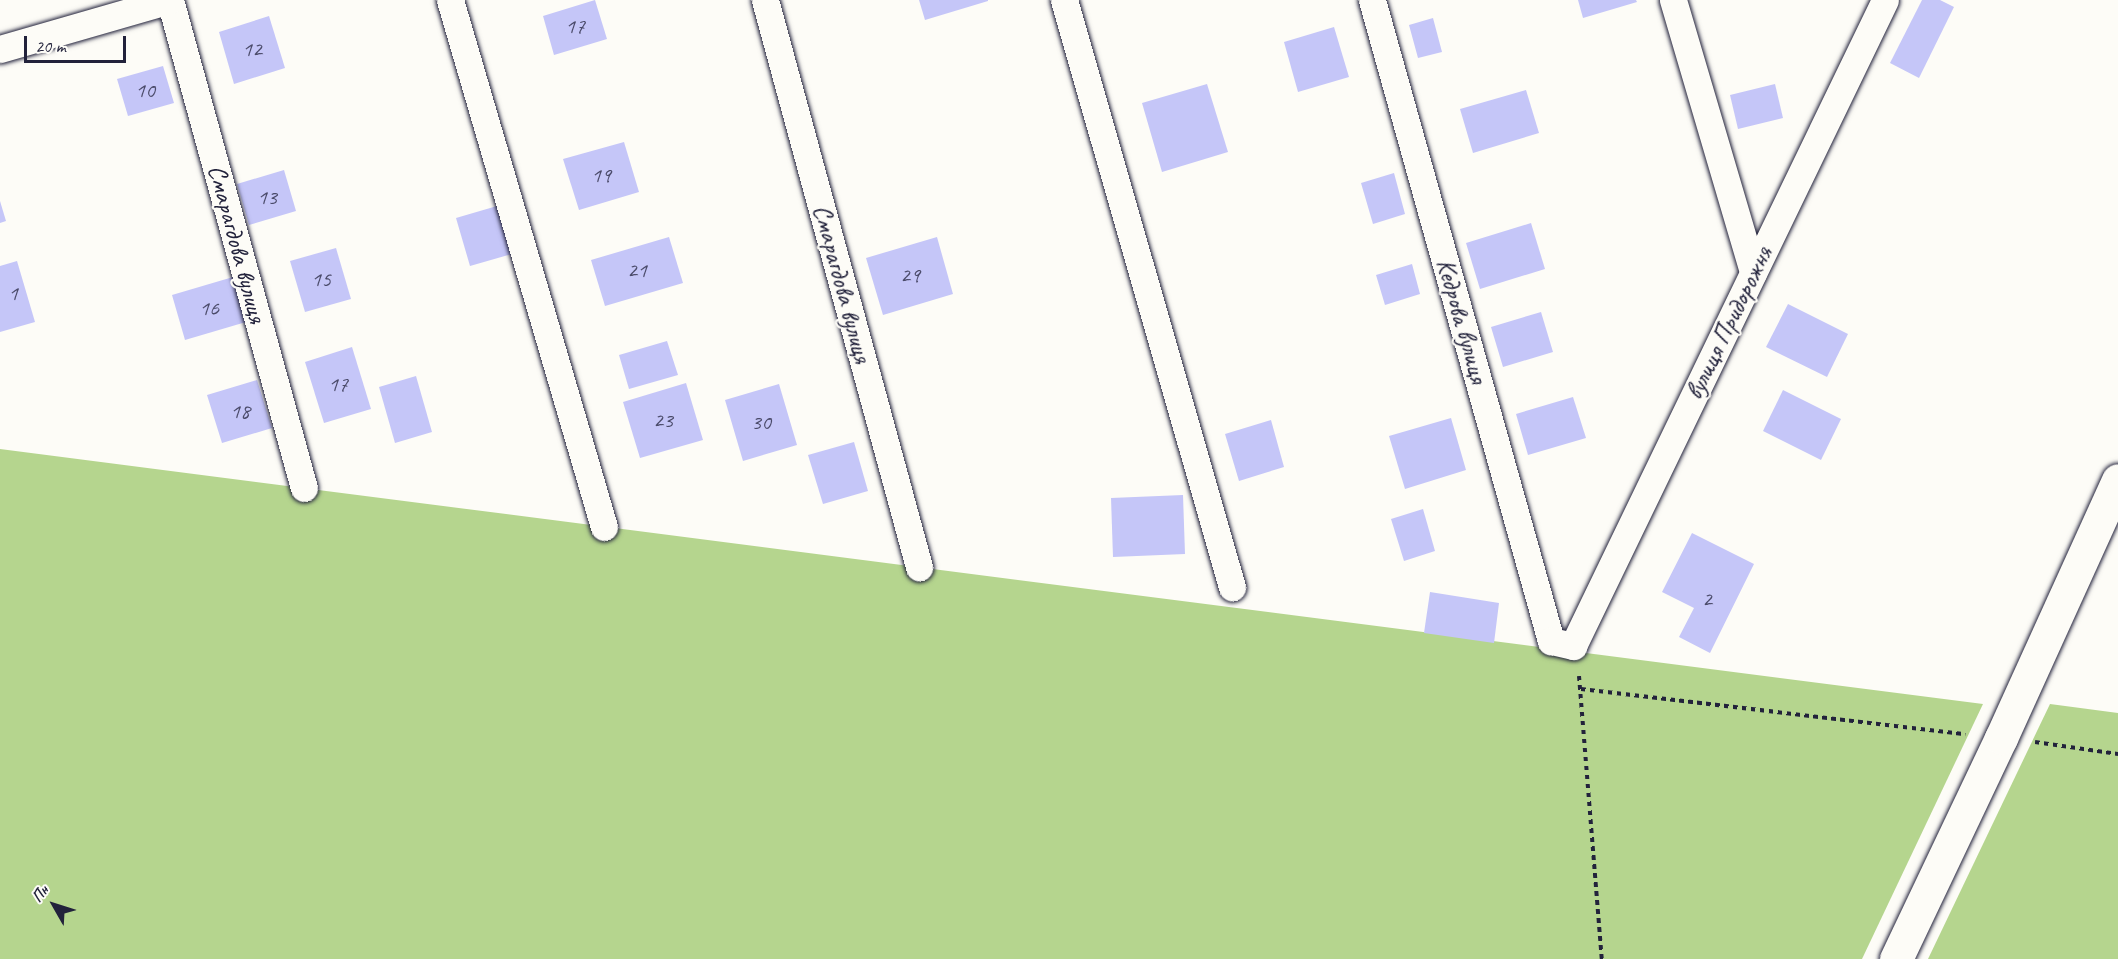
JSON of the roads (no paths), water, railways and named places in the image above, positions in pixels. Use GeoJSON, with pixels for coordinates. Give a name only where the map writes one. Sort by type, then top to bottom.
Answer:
{"type":"FeatureCollection","features":[{"type":"Feature","properties":{"kind":"main road"},"geometry":{"type":"LineString","coordinates":[[1896,959],[2001,738],[2118,480]]}},
{"type":"Feature","properties":{"kind":"street"},"geometry":{"type":"LineString","coordinates":[[0,49],[170,0]]}},
{"type":"Feature","properties":{"kind":"street","name":"Смарагдова вулиця"},"geometry":{"type":"LineString","coordinates":[[170,0],[304,488]]}},
{"type":"Feature","properties":{"kind":"street"},"geometry":{"type":"LineString","coordinates":[[450,0],[604,527]]}},
{"type":"Feature","properties":{"kind":"street","name":"Смарагдова вулиця"},"geometry":{"type":"LineString","coordinates":[[765,0],[919,567]]}},
{"type":"Feature","properties":{"kind":"street"},"geometry":{"type":"LineString","coordinates":[[1064,0],[1232,587]]}},
{"type":"Feature","properties":{"kind":"street","name":"Кедрова вулиця"},"geometry":{"type":"LineString","coordinates":[[1372,0],[1562,644]]}},
{"type":"Feature","properties":{"kind":"street"},"geometry":{"type":"LineString","coordinates":[[1673,0],[1753,272]]}},
{"type":"Feature","properties":{"kind":"street","name":"вулиця Придорожня"},"geometry":{"type":"LineString","coordinates":[[1562,644],[1753,272],[1885,0]]}}]}
